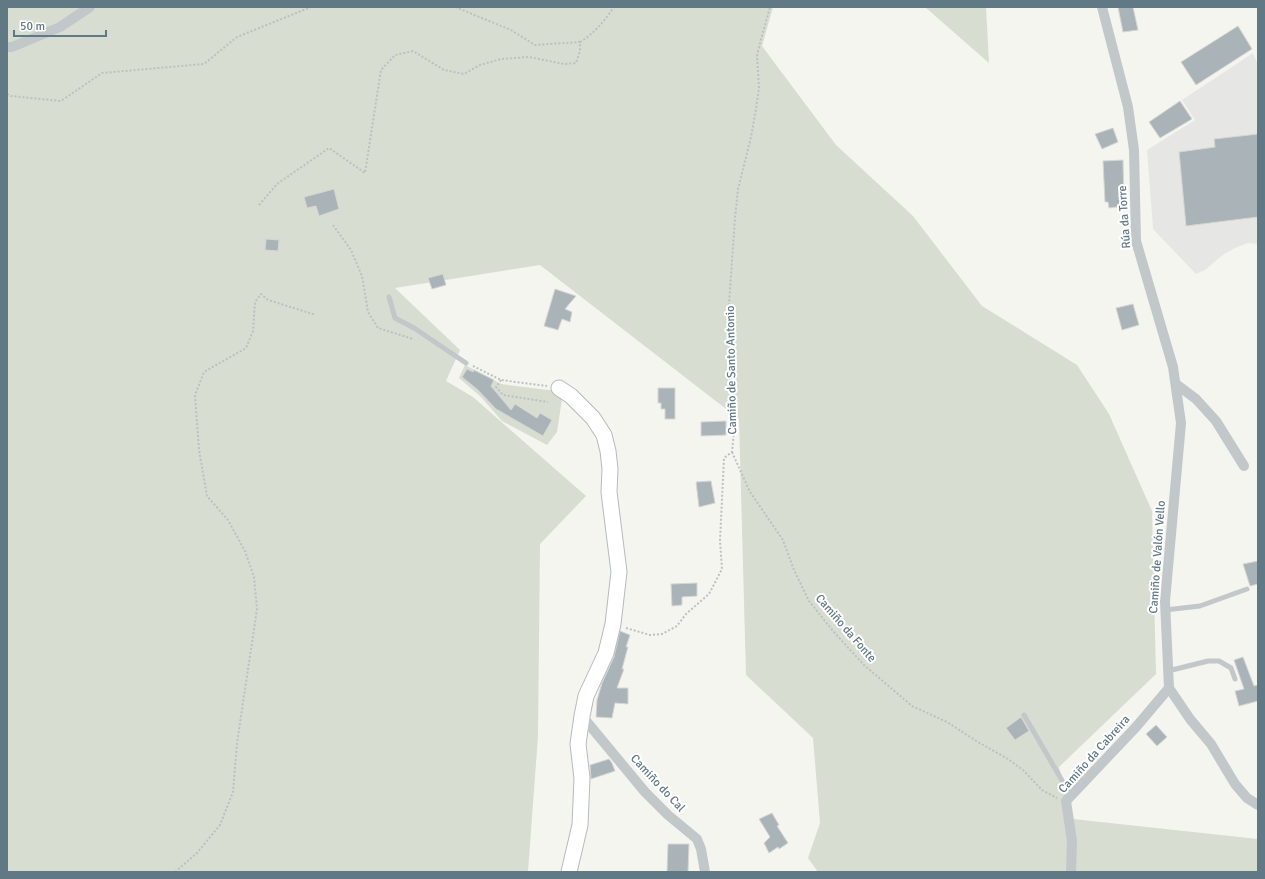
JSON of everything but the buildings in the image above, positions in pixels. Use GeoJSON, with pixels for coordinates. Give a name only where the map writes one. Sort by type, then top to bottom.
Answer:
{"type":"FeatureCollection","features":[{"type":"Feature","properties":{"kind":"street"},"geometry":{"type":"LineString","coordinates":[[7,47],[12,48],[60,27],[90,7]]}},
{"type":"Feature","properties":{"kind":"street","name":"Rúa da Torre"},"geometry":{"type":"LineString","coordinates":[[1102,7],[1128,107],[1134,150],[1136,241],[1173,367],[1181,422]]}},
{"type":"Feature","properties":{"kind":"street"},"geometry":{"type":"LineString","coordinates":[[1176,384],[1196,398],[1216,420],[1244,466]]}},
{"type":"Feature","properties":{"kind":"street"},"geometry":{"type":"LineString","coordinates":[[559,388],[571,396],[593,418],[604,435],[610,469],[609,492],[619,572],[613,624],[606,653],[586,696],[582,716],[578,744],[582,778],[580,825],[569,872]]}},
{"type":"Feature","properties":{"kind":"street","name":"Camiño de Valón Vello"},"geometry":{"type":"LineString","coordinates":[[1168,688],[1166,594],[1181,422]]}},
{"type":"Feature","properties":{"kind":"street"},"geometry":{"type":"LineString","coordinates":[[1168,688],[1190,719],[1211,744],[1234,784],[1247,798],[1258,805]]}},
{"type":"Feature","properties":{"kind":"street","name":"Camiño da Cabreira"},"geometry":{"type":"LineString","coordinates":[[1071,872],[1072,841],[1069,798],[1136,727],[1168,688]]}},
{"type":"Feature","properties":{"kind":"street","name":"Camiño do Cal"},"geometry":{"type":"LineString","coordinates":[[582,716],[645,792],[668,815],[697,839],[701,849],[705,872]]}},
{"type":"Feature","properties":{"kind":"lane"},"geometry":{"type":"LineString","coordinates":[[389,297],[396,318],[414,328],[466,363]]}},
{"type":"Feature","properties":{"kind":"lane"},"geometry":{"type":"LineString","coordinates":[[1166,610],[1200,606],[1247,589]]}},
{"type":"Feature","properties":{"kind":"lane"},"geometry":{"type":"LineString","coordinates":[[1168,670],[1208,661],[1219,661],[1230,668],[1235,680]]}},
{"type":"Feature","properties":{"kind":"lane"},"geometry":{"type":"LineString","coordinates":[[1024,715],[1069,798]]}},
{"type":"Feature","properties":{"kind":"path"},"geometry":{"type":"LineString","coordinates":[[7,94],[10,96],[61,101],[102,74],[204,64],[237,37],[311,7]]}},
{"type":"Feature","properties":{"kind":"path"},"geometry":{"type":"LineString","coordinates":[[455,7],[510,30],[535,45],[580,42],[588,37],[608,16],[614,7]]}},
{"type":"Feature","properties":{"kind":"path","name":"Camiño de Santo Antonio"},"geometry":{"type":"LineString","coordinates":[[613,624],[650,634],[662,634],[677,626],[686,614],[708,594],[722,568],[720,541],[724,458],[732,452],[734,432],[731,418],[728,318],[735,218],[738,189],[751,137],[756,109],[758,88],[757,56],[770,7]]}},
{"type":"Feature","properties":{"kind":"path"},"geometry":{"type":"LineString","coordinates":[[259,205],[277,184],[329,148],[365,172],[382,70],[395,55],[413,50],[444,70],[464,74],[480,65],[501,59],[529,57],[564,64],[576,63],[580,51],[580,42]]}},
{"type":"Feature","properties":{"kind":"path"},"geometry":{"type":"LineString","coordinates":[[176,872],[197,853],[220,825],[233,792],[237,743],[257,609],[254,577],[245,550],[228,520],[207,496],[199,450],[195,395],[204,372],[246,348],[253,331],[255,302],[261,294],[268,300],[316,315]]}},
{"type":"Feature","properties":{"kind":"path"},"geometry":{"type":"LineString","coordinates":[[548,402],[503,395],[496,388],[501,380],[559,388]]}},
{"type":"Feature","properties":{"kind":"path","name":"Camiño da Fonte"},"geometry":{"type":"LineString","coordinates":[[732,452],[750,492],[783,540],[794,570],[809,601],[833,631],[864,665],[912,706],[947,722],[1008,759],[1023,770],[1042,790],[1062,801],[1069,798]]}},
{"type":"Feature","properties":{"kind":"shaded area"},"geometry":{"type":"Polygon","coordinates":[[[7,7],[773,7],[762,46],[836,145],[913,216],[982,306],[1077,365],[1109,414],[1152,511],[1156,674],[1059,767],[1073,819],[1258,839],[1258,872],[818,872],[808,858],[820,823],[813,738],[746,675],[739,419],[540,265],[395,288],[460,350],[446,381],[473,397],[586,496],[540,544],[538,736],[528,872],[7,872],[7,7]]]}},
{"type":"Feature","properties":{"kind":"shaded area"},"geometry":{"type":"Polygon","coordinates":[[[925,7],[986,7],[989,63],[925,7]]]}},
{"type":"Feature","properties":{"kind":"shaded area"},"geometry":{"type":"Polygon","coordinates":[[[1253,53],[1258,65],[1258,244],[1248,243],[1235,248],[1224,254],[1205,270],[1196,274],[1153,229],[1147,150],[1195,120],[1182,100],[1253,53]]]}},
{"type":"Feature","properties":{"kind":"shaded area"},"geometry":{"type":"Polygon","coordinates":[[[465,365],[501,384],[556,391],[562,399],[557,432],[547,445],[502,421],[481,397],[459,378],[465,365]]]}}]}
